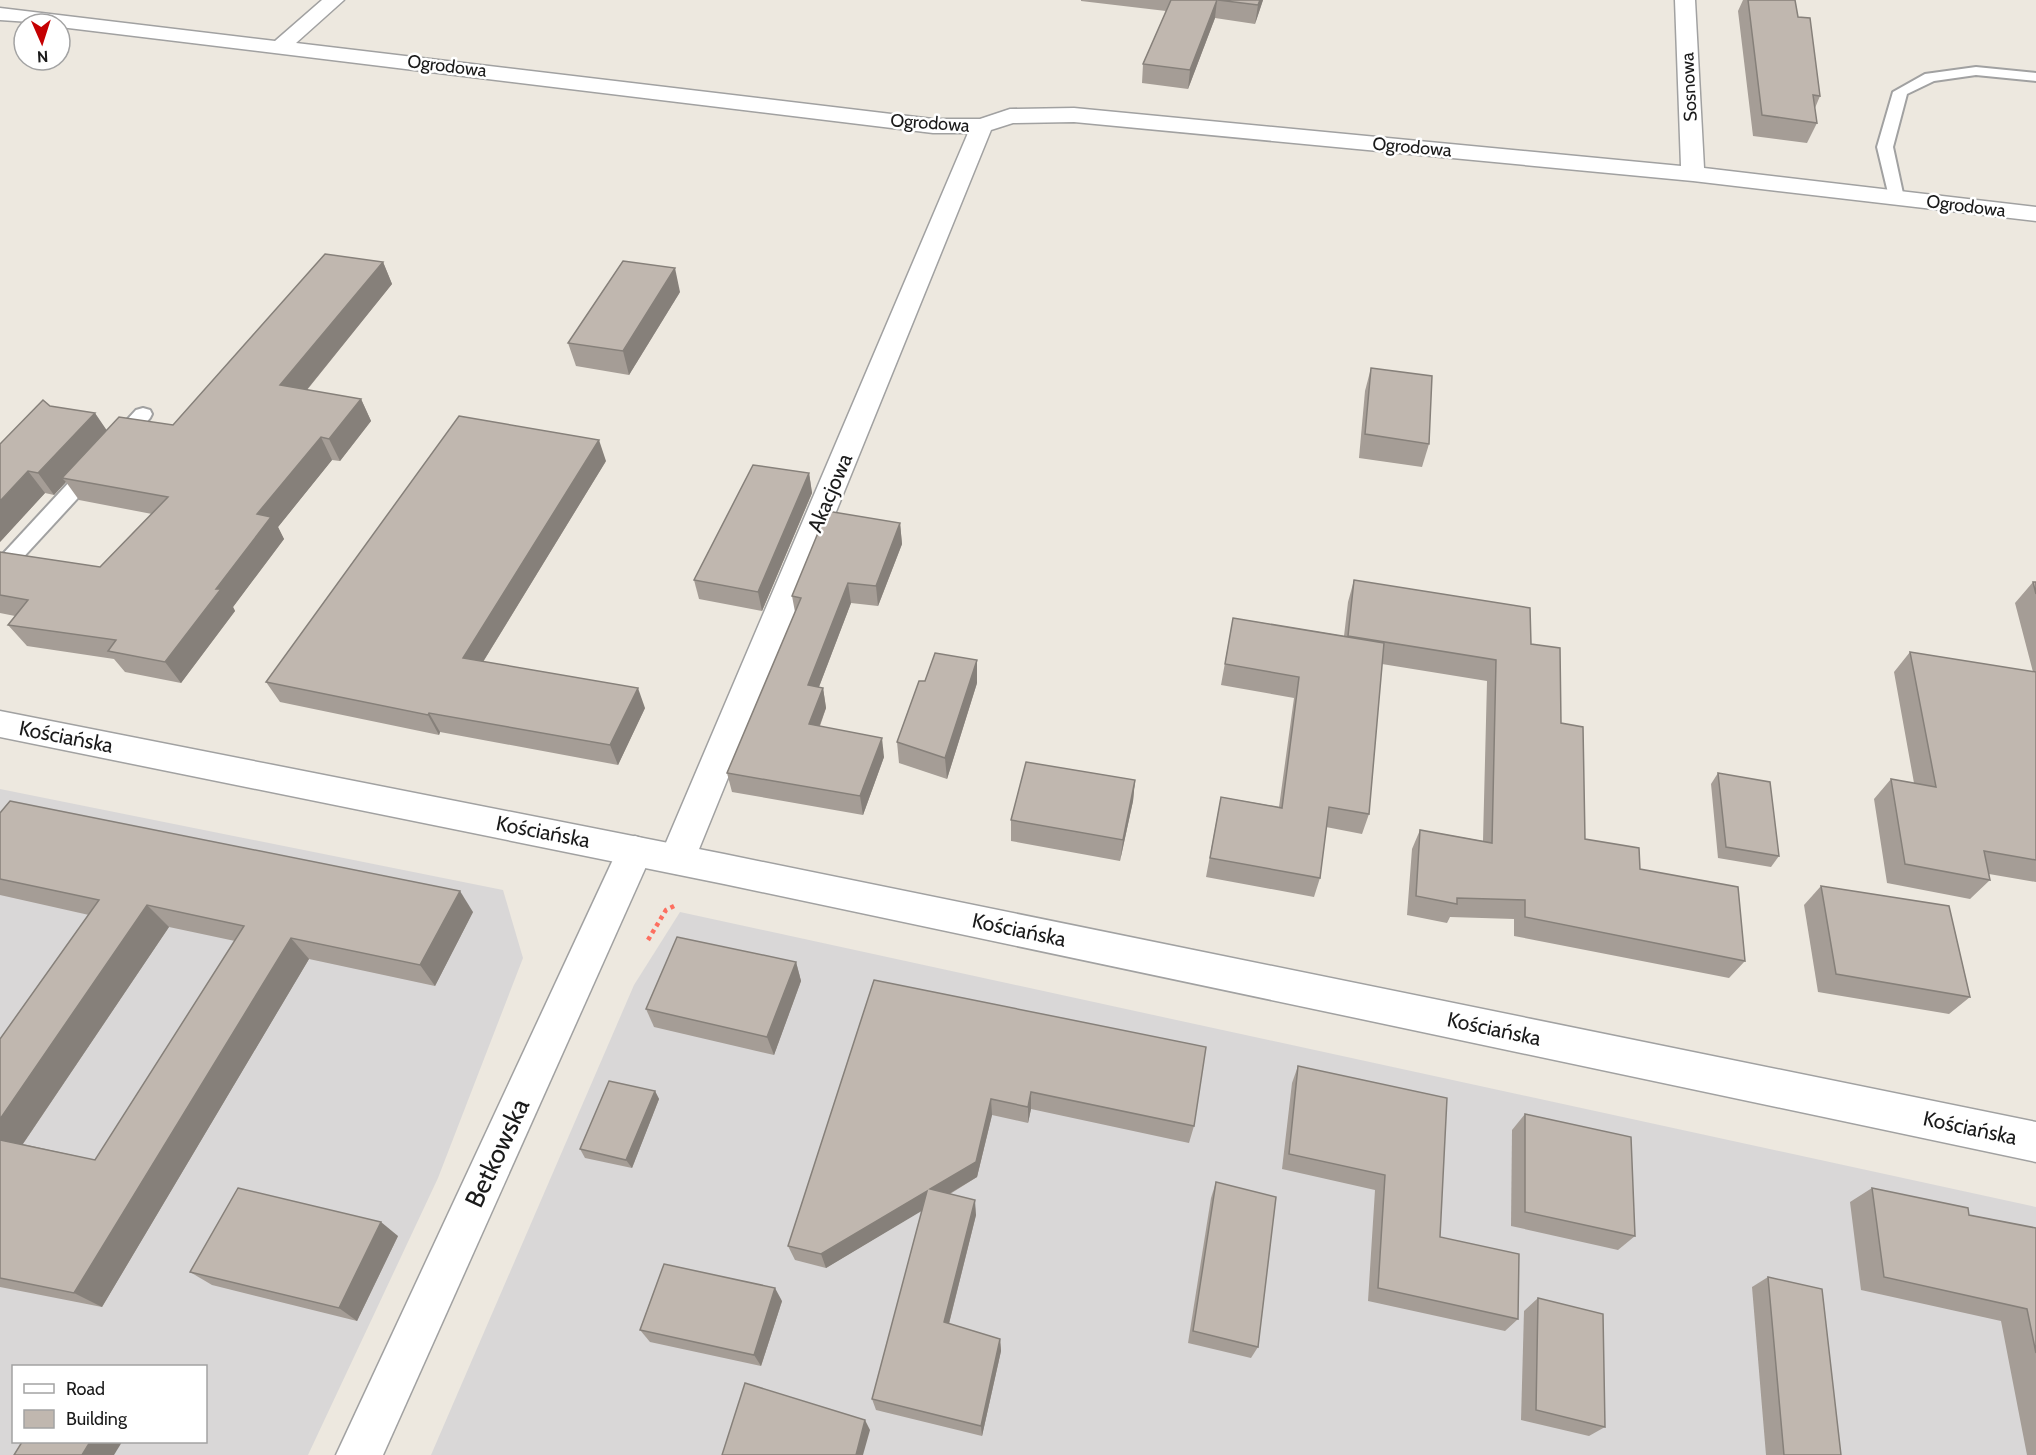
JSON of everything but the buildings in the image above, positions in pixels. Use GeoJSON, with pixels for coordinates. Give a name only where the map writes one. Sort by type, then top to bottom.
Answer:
{"type":"FeatureCollection","features":[{"type":"Feature","properties":{"kind":"street"},"geometry":{"type":"LineString","coordinates":[[281,46],[334,0]]}},
{"type":"Feature","properties":{"kind":"street","name":"Sosnowa"},"geometry":{"type":"LineString","coordinates":[[1685,0],[1693,174]]}},
{"type":"Feature","properties":{"kind":"street","name":"Ogrodowa"},"geometry":{"type":"LineString","coordinates":[[0,14],[933,126],[982,126],[1010,116],[1074,115],[1693,174],[2036,214]]}},
{"type":"Feature","properties":{"kind":"street","name":"Akacjowa"},"geometry":{"type":"LineString","coordinates":[[677,859],[982,126]]}},
{"type":"Feature","properties":{"kind":"street","name":"Kościańska"},"geometry":{"type":"LineString","coordinates":[[0,724],[677,859],[2036,1142]]}},
{"type":"Feature","properties":{"kind":"street","name":"Betkowska"},"geometry":{"type":"LineString","coordinates":[[359,1455],[635,851]]}},
{"type":"Feature","properties":{"kind":"lane","name":"Ogrodowa"},"geometry":{"type":"LineString","coordinates":[[1896,198],[1885,147],[1900,92],[1930,77],[1976,71],[2036,77]]}},
{"type":"Feature","properties":{"kind":"lane"},"geometry":{"type":"LineString","coordinates":[[0,570],[143,414]]}},
{"type":"Feature","properties":{"kind":"shaded area"},"geometry":{"type":"Polygon","coordinates":[[[0,789],[503,890],[523,958],[438,1178],[308,1455],[0,1455],[0,789]]]}},
{"type":"Feature","properties":{"kind":"shaded area"},"geometry":{"type":"Polygon","coordinates":[[[680,912],[2036,1207],[2036,1455],[431,1455],[634,985],[680,912]]]}}]}
